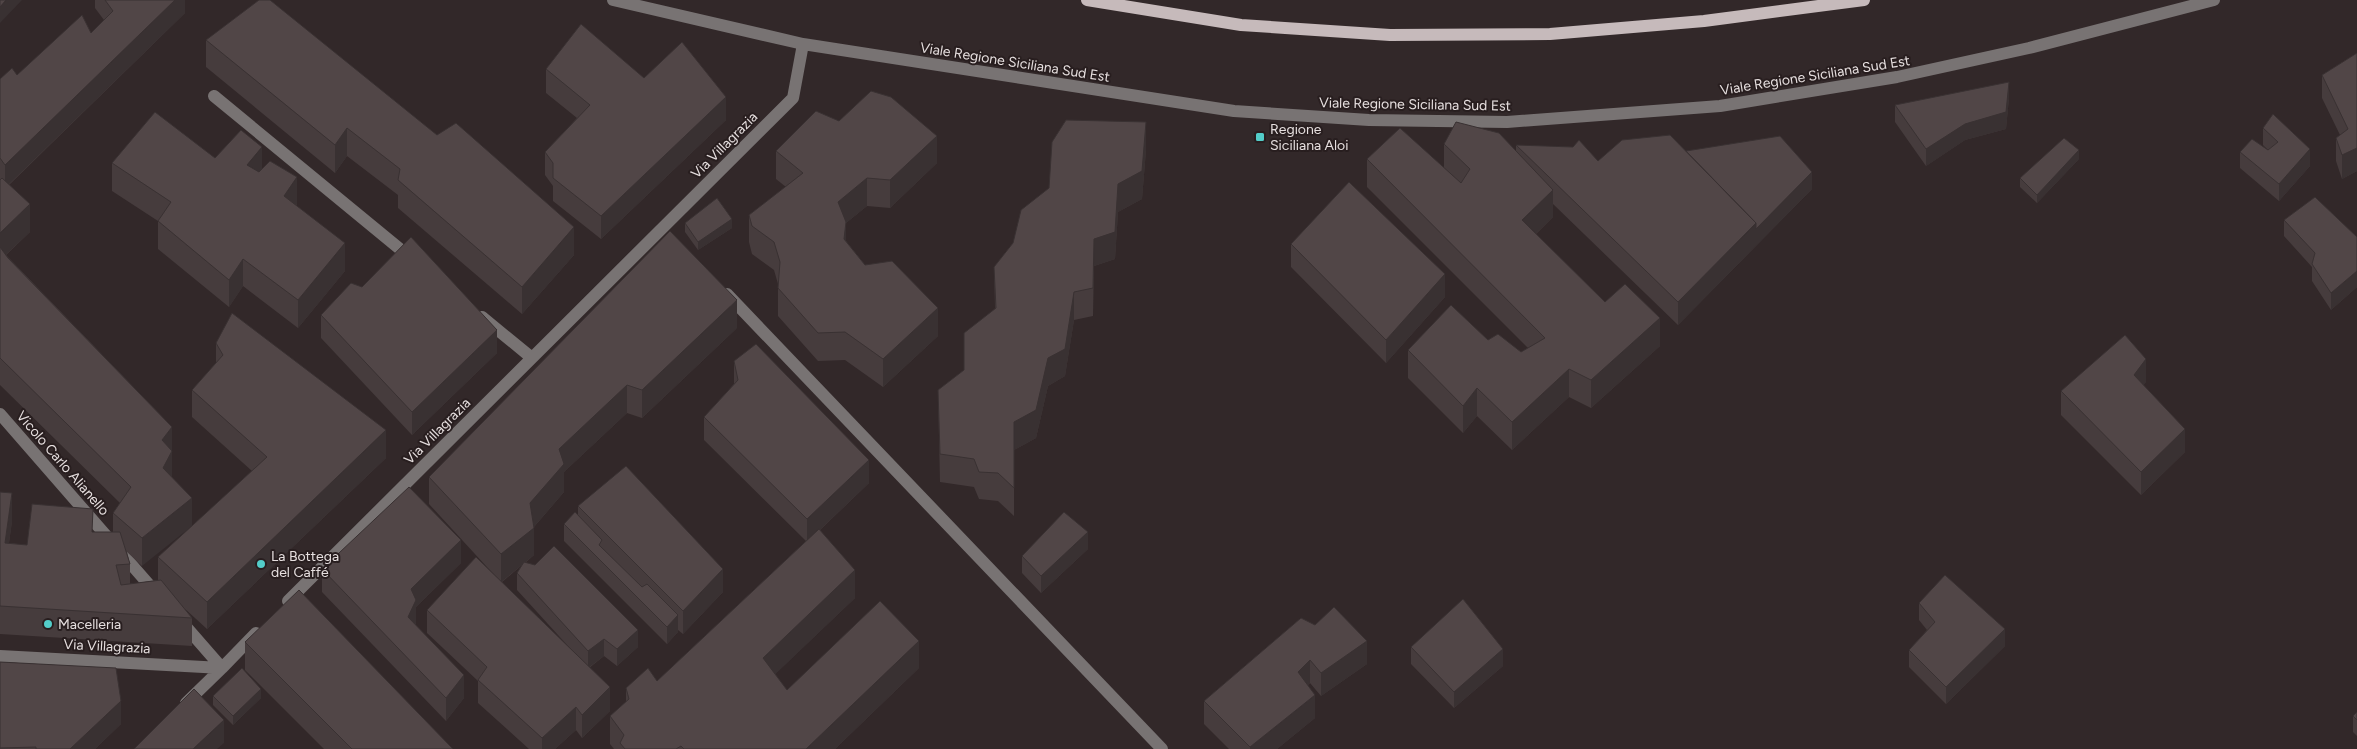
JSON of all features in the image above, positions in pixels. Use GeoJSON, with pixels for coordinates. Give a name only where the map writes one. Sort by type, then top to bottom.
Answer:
{"type":"FeatureCollection","features":[{"type":"Feature","properties":{"kind":"main road"},"geometry":{"type":"LineString","coordinates":[[1087,0],[1241,25],[1390,35],[1550,34],[1704,21],[1864,0]]}},
{"type":"Feature","properties":{"kind":"street","name":"Viale Regione Siciliana Sud Est"},"geometry":{"type":"LineString","coordinates":[[613,0],[803,44],[1234,111],[1369,120],[1507,122],[1720,106],[1897,78],[2029,48],[2214,0]]}},
{"type":"Feature","properties":{"kind":"street","name":"Via Villagrazia"},"geometry":{"type":"LineString","coordinates":[[278,611],[532,358],[667,230],[793,98],[803,44]]}},
{"type":"Feature","properties":{"kind":"street"},"geometry":{"type":"LineString","coordinates":[[214,96],[418,264]]}},
{"type":"Feature","properties":{"kind":"street"},"geometry":{"type":"LineString","coordinates":[[716,283],[1162,749]]}},
{"type":"Feature","properties":{"kind":"street"},"geometry":{"type":"LineString","coordinates":[[472,308],[532,358]]}},
{"type":"Feature","properties":{"kind":"street","name":"Vicolo Carlo Alianello"},"geometry":{"type":"LineString","coordinates":[[0,414],[222,668]]}},
{"type":"Feature","properties":{"kind":"street"},"geometry":{"type":"LineString","coordinates":[[174,715],[264,625]]}},
{"type":"Feature","properties":{"kind":"street","name":"Via Villagrazia"},"geometry":{"type":"LineString","coordinates":[[0,656],[222,668]]}},
{"type":"Feature","properties":{"kind":"building"},"geometry":{"type":"Polygon","coordinates":[[[0,0],[6,0],[0,7],[0,0]]]}},
{"type":"Feature","properties":{"kind":"building"},"geometry":{"type":"Polygon","coordinates":[[[105,0],[175,0],[5,165],[0,158],[0,79],[12,68],[17,75],[82,15],[91,33],[113,11],[105,0]]]}},
{"type":"Feature","properties":{"kind":"building"},"geometry":{"type":"Polygon","coordinates":[[[259,0],[270,0],[437,135],[456,123],[574,227],[522,287],[398,180],[400,169],[347,128],[335,145],[206,40],[259,0]]]}},
{"type":"Feature","properties":{"kind":"building"},"geometry":{"type":"Polygon","coordinates":[[[581,24],[644,78],[682,42],[726,97],[601,216],[553,178],[553,163],[545,152],[590,105],[546,69],[581,24]]]}},
{"type":"Feature","properties":{"kind":"building"},"geometry":{"type":"Polygon","coordinates":[[[2357,53],[2357,148],[2342,155],[2336,138],[2348,129],[2322,75],[2357,53]]]}},
{"type":"Feature","properties":{"kind":"building"},"geometry":{"type":"Polygon","coordinates":[[[2009,82],[2006,112],[1965,124],[1926,149],[1895,105],[2009,82]]]}},
{"type":"Feature","properties":{"kind":"building"},"geometry":{"type":"Polygon","coordinates":[[[871,91],[891,97],[937,136],[890,180],[867,178],[838,202],[846,222],[844,239],[865,265],[892,261],[938,308],[883,359],[845,332],[818,333],[778,288],[780,262],[774,242],[752,226],[749,215],[803,173],[776,151],[816,111],[839,121],[871,91]]]}},
{"type":"Feature","properties":{"kind":"building"},"geometry":{"type":"Polygon","coordinates":[[[155,112],[215,158],[241,130],[262,147],[247,165],[259,172],[270,161],[297,177],[284,196],[345,243],[298,300],[243,259],[229,280],[158,221],[171,202],[112,163],[155,112]]]}},
{"type":"Feature","properties":{"kind":"building"},"geometry":{"type":"Polygon","coordinates":[[[2273,114],[2310,149],[2279,184],[2240,152],[2252,139],[2268,150],[2278,142],[2263,128],[2273,114]]]}},
{"type":"Feature","properties":{"kind":"building"},"geometry":{"type":"Polygon","coordinates":[[[1066,120],[1146,122],[1142,171],[1118,184],[1115,232],[1094,239],[1093,288],[1074,292],[1065,349],[1048,358],[1036,410],[1014,422],[1014,488],[998,473],[979,472],[974,459],[940,454],[938,390],[964,370],[964,333],[996,308],[994,267],[1013,243],[1021,210],[1049,188],[1052,142],[1066,120]]]}},
{"type":"Feature","properties":{"kind":"building"},"geometry":{"type":"Polygon","coordinates":[[[1456,122],[1499,133],[1553,190],[1522,220],[1605,302],[1625,284],[1660,318],[1591,380],[1569,369],[1512,422],[1477,388],[1463,406],[1408,350],[1451,305],[1488,340],[1498,334],[1521,352],[1545,338],[1367,159],[1400,128],[1461,183],[1470,169],[1444,144],[1456,122]]]}},
{"type":"Feature","properties":{"kind":"building"},"geometry":{"type":"Polygon","coordinates":[[[1670,135],[1756,223],[1678,302],[1516,145],[1573,147],[1579,140],[1598,161],[1622,140],[1670,135]]]}},
{"type":"Feature","properties":{"kind":"building"},"geometry":{"type":"Polygon","coordinates":[[[1780,136],[1812,172],[1756,229],[1756,223],[1686,151],[1780,136]]]}},
{"type":"Feature","properties":{"kind":"building"},"geometry":{"type":"Polygon","coordinates":[[[2064,138],[2079,150],[2037,195],[2020,178],[2064,138]]]}},
{"type":"Feature","properties":{"kind":"building"},"geometry":{"type":"Polygon","coordinates":[[[2,178],[30,204],[0,233],[0,180],[2,178]]]}},
{"type":"Feature","properties":{"kind":"building"},"geometry":{"type":"Polygon","coordinates":[[[1349,182],[1445,274],[1386,340],[1291,244],[1349,182]]]}},
{"type":"Feature","properties":{"kind":"building"},"geometry":{"type":"Polygon","coordinates":[[[2315,197],[2357,237],[2357,271],[2331,293],[2312,264],[2315,253],[2284,220],[2315,197]]]}},
{"type":"Feature","properties":{"kind":"building"},"geometry":{"type":"Polygon","coordinates":[[[717,198],[732,219],[698,242],[685,223],[717,198]]]}},
{"type":"Feature","properties":{"kind":"building"},"geometry":{"type":"Polygon","coordinates":[[[670,231],[737,300],[642,390],[627,385],[559,449],[564,464],[530,503],[534,528],[501,554],[429,477],[670,231]]]}},
{"type":"Feature","properties":{"kind":"building"},"geometry":{"type":"Polygon","coordinates":[[[411,237],[497,330],[412,412],[321,315],[351,283],[362,287],[411,237]]]}},
{"type":"Feature","properties":{"kind":"building"},"geometry":{"type":"Polygon","coordinates":[[[0,247],[8,258],[172,427],[162,440],[172,451],[163,468],[192,498],[142,538],[113,513],[131,487],[0,358],[0,247]]]}},
{"type":"Feature","properties":{"kind":"building"},"geometry":{"type":"Polygon","coordinates":[[[232,313],[386,430],[207,602],[158,557],[267,457],[192,390],[223,355],[216,343],[232,313]]]}},
{"type":"Feature","properties":{"kind":"building"},"geometry":{"type":"Polygon","coordinates":[[[2125,335],[2146,359],[2134,375],[2185,429],[2141,472],[2061,391],[2125,335]]]}},
{"type":"Feature","properties":{"kind":"building"},"geometry":{"type":"Polygon","coordinates":[[[756,344],[869,460],[807,519],[704,417],[738,380],[734,361],[756,344]]]}},
{"type":"Feature","properties":{"kind":"building"},"geometry":{"type":"Polygon","coordinates":[[[626,466],[723,569],[683,611],[578,506],[626,466]]]}},
{"type":"Feature","properties":{"kind":"building"},"geometry":{"type":"Polygon","coordinates":[[[409,487],[461,540],[411,589],[416,600],[408,617],[464,675],[446,698],[322,569],[409,487]]]}},
{"type":"Feature","properties":{"kind":"building"},"geometry":{"type":"Polygon","coordinates":[[[0,492],[12,493],[5,543],[27,545],[32,504],[93,509],[92,532],[120,532],[130,564],[116,565],[121,585],[161,580],[192,618],[0,606],[0,492]]]}},
{"type":"Feature","properties":{"kind":"building"},"geometry":{"type":"Polygon","coordinates":[[[575,512],[602,540],[599,545],[642,587],[647,584],[678,615],[667,627],[564,524],[575,512]]]}},
{"type":"Feature","properties":{"kind":"building"},"geometry":{"type":"Polygon","coordinates":[[[1064,512],[1088,532],[1041,576],[1022,556],[1064,512]]]}},
{"type":"Feature","properties":{"kind":"building"},"geometry":{"type":"Polygon","coordinates":[[[819,529],[855,570],[763,658],[787,690],[880,601],[919,641],[806,749],[684,749],[681,746],[676,749],[625,749],[620,743],[624,735],[610,716],[629,699],[626,688],[648,668],[657,681],[819,529]]]}},
{"type":"Feature","properties":{"kind":"building"},"geometry":{"type":"Polygon","coordinates":[[[554,546],[638,630],[617,649],[604,639],[588,651],[517,573],[524,562],[535,565],[554,546]]]}},
{"type":"Feature","properties":{"kind":"building"},"geometry":{"type":"Polygon","coordinates":[[[476,557],[610,687],[582,715],[576,707],[542,738],[478,680],[487,667],[427,610],[476,557]]]}},
{"type":"Feature","properties":{"kind":"building"},"geometry":{"type":"Polygon","coordinates":[[[1945,575],[2005,629],[1946,687],[1909,650],[1935,622],[1919,603],[1945,575]]]}},
{"type":"Feature","properties":{"kind":"building"},"geometry":{"type":"Polygon","coordinates":[[[299,590],[453,749],[352,749],[245,642],[299,590]]]}},
{"type":"Feature","properties":{"kind":"building"},"geometry":{"type":"Polygon","coordinates":[[[1463,599],[1503,649],[1454,692],[1411,647],[1463,599]]]}},
{"type":"Feature","properties":{"kind":"building"},"geometry":{"type":"Polygon","coordinates":[[[1334,607],[1367,641],[1321,673],[1310,660],[1298,672],[1315,695],[1250,747],[1204,701],[1301,618],[1315,625],[1334,607]]]}},
{"type":"Feature","properties":{"kind":"building"},"geometry":{"type":"Polygon","coordinates":[[[0,662],[116,668],[121,701],[70,749],[36,749],[36,747],[0,748],[0,662]]]}},
{"type":"Feature","properties":{"kind":"building"},"geometry":{"type":"Polygon","coordinates":[[[242,668],[261,689],[233,716],[213,696],[242,668]]]}},
{"type":"Feature","properties":{"kind":"building"},"geometry":{"type":"Polygon","coordinates":[[[194,689],[224,720],[193,749],[134,749],[194,689]]]}},
{"type":"Feature","properties":{"kind":"building"},"geometry":{"type":"Polygon","coordinates":[[[2357,712],[2357,720],[2353,716],[2357,712]]]}},
{"type":"Feature","properties":{"kind":"place","name":"Regione Siciliana Aloi"},"geometry":{"type":"Point","coordinates":[1260,137]}},
{"type":"Feature","properties":{"kind":"place","name":"La Bottega del Caffé"},"geometry":{"type":"Point","coordinates":[261,564]}},
{"type":"Feature","properties":{"kind":"place","name":"Macelleria"},"geometry":{"type":"Point","coordinates":[48,624]}}]}
